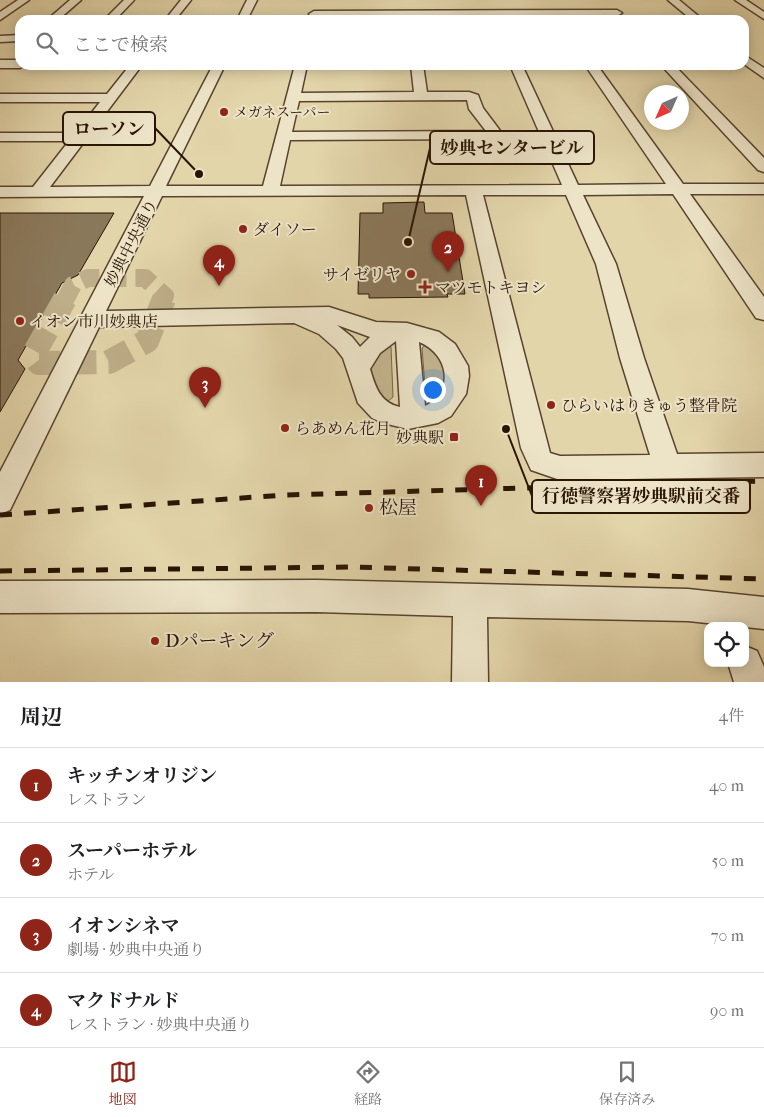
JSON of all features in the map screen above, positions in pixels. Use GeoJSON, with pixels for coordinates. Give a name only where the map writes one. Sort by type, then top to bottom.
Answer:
{"type":"FeatureCollection","features":[{"type":"Feature","properties":{"kind":"street"},"geometry":{"type":"LineString","coordinates":[[0,17],[24,0]]}},
{"type":"Feature","properties":{"kind":"street"},"geometry":{"type":"LineString","coordinates":[[58,15],[76,0]]}},
{"type":"Feature","properties":{"kind":"street"},"geometry":{"type":"LineString","coordinates":[[114,15],[129,0]]}},
{"type":"Feature","properties":{"kind":"street"},"geometry":{"type":"LineString","coordinates":[[174,15],[186,0]]}},
{"type":"Feature","properties":{"kind":"street"},"geometry":{"type":"LineString","coordinates":[[244,15],[252,0]]}},
{"type":"Feature","properties":{"kind":"street"},"geometry":{"type":"LineString","coordinates":[[314,15],[317,0]]}},
{"type":"Feature","properties":{"kind":"street"},"geometry":{"type":"LineString","coordinates":[[605,0],[620,15]]}},
{"type":"Feature","properties":{"kind":"street"},"geometry":{"type":"LineString","coordinates":[[673,0],[692,15]]}},
{"type":"Feature","properties":{"kind":"street"},"geometry":{"type":"LineString","coordinates":[[740,0],[764,16]]}},
{"type":"Feature","properties":{"kind":"street"},"geometry":{"type":"LineString","coordinates":[[458,1],[478,15]]}},
{"type":"Feature","properties":{"kind":"street"},"geometry":{"type":"LineString","coordinates":[[0,38],[15,38]]}},
{"type":"Feature","properties":{"kind":"street"},"geometry":{"type":"LineString","coordinates":[[749,60],[764,62]]}},
{"type":"Feature","properties":{"kind":"street"},"geometry":{"type":"LineString","coordinates":[[749,62],[764,74]]}},
{"type":"Feature","properties":{"kind":"street"},"geometry":{"type":"LineString","coordinates":[[0,64],[15,64]]}},
{"type":"Feature","properties":{"kind":"street"},"geometry":{"type":"LineString","coordinates":[[38,191],[132,70]]}},
{"type":"Feature","properties":{"kind":"street","name":"妙典中央通り"},"geometry":{"type":"LineString","coordinates":[[0,501],[7,475],[93,319],[217,70]]}},
{"type":"Feature","properties":{"kind":"street"},"geometry":{"type":"LineString","coordinates":[[270,191],[300,70]]}},
{"type":"Feature","properties":{"kind":"street"},"geometry":{"type":"LineString","coordinates":[[418,70],[421,96]]}},
{"type":"Feature","properties":{"kind":"street"},"geometry":{"type":"LineString","coordinates":[[518,70],[606,264],[632,358],[668,468]]}},
{"type":"Feature","properties":{"kind":"street"},"geometry":{"type":"LineString","coordinates":[[595,70],[764,313]]}},
{"type":"Feature","properties":{"kind":"street"},"geometry":{"type":"LineString","coordinates":[[672,70],[764,167]]}},
{"type":"Feature","properties":{"kind":"street"},"geometry":{"type":"LineString","coordinates":[[284,136],[492,135],[494,132],[476,109],[473,98],[421,96],[294,97]]}},
{"type":"Feature","properties":{"kind":"street"},"geometry":{"type":"LineString","coordinates":[[0,98],[110,98]]}},
{"type":"Feature","properties":{"kind":"street"},"geometry":{"type":"LineString","coordinates":[[0,137],[80,137]]}},
{"type":"Feature","properties":{"kind":"street"},"geometry":{"type":"LineString","coordinates":[[0,192],[764,189]]}},
{"type":"Feature","properties":{"kind":"street"},"geometry":{"type":"LineString","coordinates":[[473,190],[534,448],[541,462],[560,468],[764,466]]}},
{"type":"Feature","properties":{"kind":"street"},"geometry":{"type":"LineString","coordinates":[[93,319],[329,315],[376,330],[425,334],[448,350],[455,363],[458,375],[456,391],[447,403],[434,414],[413,418],[392,416],[377,408],[366,396],[358,368],[350,350],[338,336],[320,324],[299,317]]}},
{"type":"Feature","properties":{"kind":"street"},"geometry":{"type":"LineString","coordinates":[[358,368],[372,347],[401,331]]}},
{"type":"Feature","properties":{"kind":"street"},"geometry":{"type":"LineString","coordinates":[[401,331],[413,418]]}},
{"type":"Feature","properties":{"kind":"street"},"geometry":{"type":"LineString","coordinates":[[0,597],[317,596],[688,605],[726,618],[764,613]]}},
{"type":"Feature","properties":{"kind":"street"},"geometry":{"type":"LineString","coordinates":[[470,600],[470,682]]}},
{"type":"Feature","properties":{"kind":"street"},"geometry":{"type":"LineString","coordinates":[[746,667],[752,682]]}},
{"type":"Feature","properties":{"kind":"shaded area"},"geometry":{"type":"Polygon","coordinates":[[[385,343],[391,347],[393,397],[386,403],[372,385],[368,374],[369,368],[385,343]]]}},
{"type":"Feature","properties":{"kind":"shaded area"},"geometry":{"type":"Polygon","coordinates":[[[428,343],[438,350],[450,380],[434,404],[426,398],[422,348],[428,343]]]}},
{"type":"Feature","properties":{"kind":"building"},"geometry":{"type":"Polygon","coordinates":[[[424,202],[425,213],[452,213],[465,294],[447,294],[448,297],[369,298],[369,294],[358,294],[360,213],[383,213],[383,203],[424,202]]]}},
{"type":"Feature","properties":{"kind":"building","name":"イオン市川妙典店"},"geometry":{"type":"Polygon","coordinates":[[[0,213],[114,213],[78,275],[62,283],[18,360],[25,369],[0,412],[0,213]]]}},
{"type":"Feature","properties":{"kind":"tunnel"},"geometry":{"type":"LineString","coordinates":[[65,300],[73,285],[88,278],[145,278],[165,296],[163,300]]}},
{"type":"Feature","properties":{"kind":"tunnel"},"geometry":{"type":"LineString","coordinates":[[65,299],[33,355],[39,363],[109,362],[147,341],[164,299]]}},
{"type":"Feature","properties":{"kind":"railway"},"geometry":{"type":"LineString","coordinates":[[0,515],[285,495],[764,481]]}},
{"type":"Feature","properties":{"kind":"railway"},"geometry":{"type":"LineString","coordinates":[[0,571],[352,567],[764,579]]}},
{"type":"Feature","properties":{"kind":"place","name":"メガネスーパー"},"geometry":{"type":"Point","coordinates":[224,112]}},
{"type":"Feature","properties":{"kind":"place","name":"ローソン"},"geometry":{"type":"Point","coordinates":[199,174]}},
{"type":"Feature","properties":{"kind":"place","name":"ダイソー"},"geometry":{"type":"Point","coordinates":[243,229]}},
{"type":"Feature","properties":{"kind":"place","name":"妙典センタービル"},"geometry":{"type":"Point","coordinates":[408,242]}},
{"type":"Feature","properties":{"kind":"place","name":"スーパーホテル"},"geometry":{"type":"Point","coordinates":[448,272]}},
{"type":"Feature","properties":{"kind":"place","name":"サイゼリヤ"},"geometry":{"type":"Point","coordinates":[411,274]}},
{"type":"Feature","properties":{"kind":"place","name":"マクドナルド"},"geometry":{"type":"Point","coordinates":[219,286]}},
{"type":"Feature","properties":{"kind":"place","name":"マツモトキヨシ"},"geometry":{"type":"Point","coordinates":[425,287]}},
{"type":"Feature","properties":{"kind":"place","name":"イオン市川妙典店"},"geometry":{"type":"Point","coordinates":[20,321]}},
{"type":"Feature","properties":{"kind":"place","name":"ひらいはりきゅう整骨院"},"geometry":{"type":"Point","coordinates":[551,405]}},
{"type":"Feature","properties":{"kind":"place","name":"イオンシネマ"},"geometry":{"type":"Point","coordinates":[205,408]}},
{"type":"Feature","properties":{"kind":"place","name":"らあめん花月"},"geometry":{"type":"Point","coordinates":[285,428]}},
{"type":"Feature","properties":{"kind":"place","name":"行徳警察署妙典駅前交番"},"geometry":{"type":"Point","coordinates":[506,429]}},
{"type":"Feature","properties":{"kind":"place","name":"妙典駅"},"geometry":{"type":"Point","coordinates":[454,437]}},
{"type":"Feature","properties":{"kind":"place","name":"キッチンオリジン"},"geometry":{"type":"Point","coordinates":[481,506]}},
{"type":"Feature","properties":{"kind":"place","name":"松屋"},"geometry":{"type":"Point","coordinates":[369,508]}},
{"type":"Feature","properties":{"kind":"place","name":"Dパーキング"},"geometry":{"type":"Point","coordinates":[155,641]}}]}
